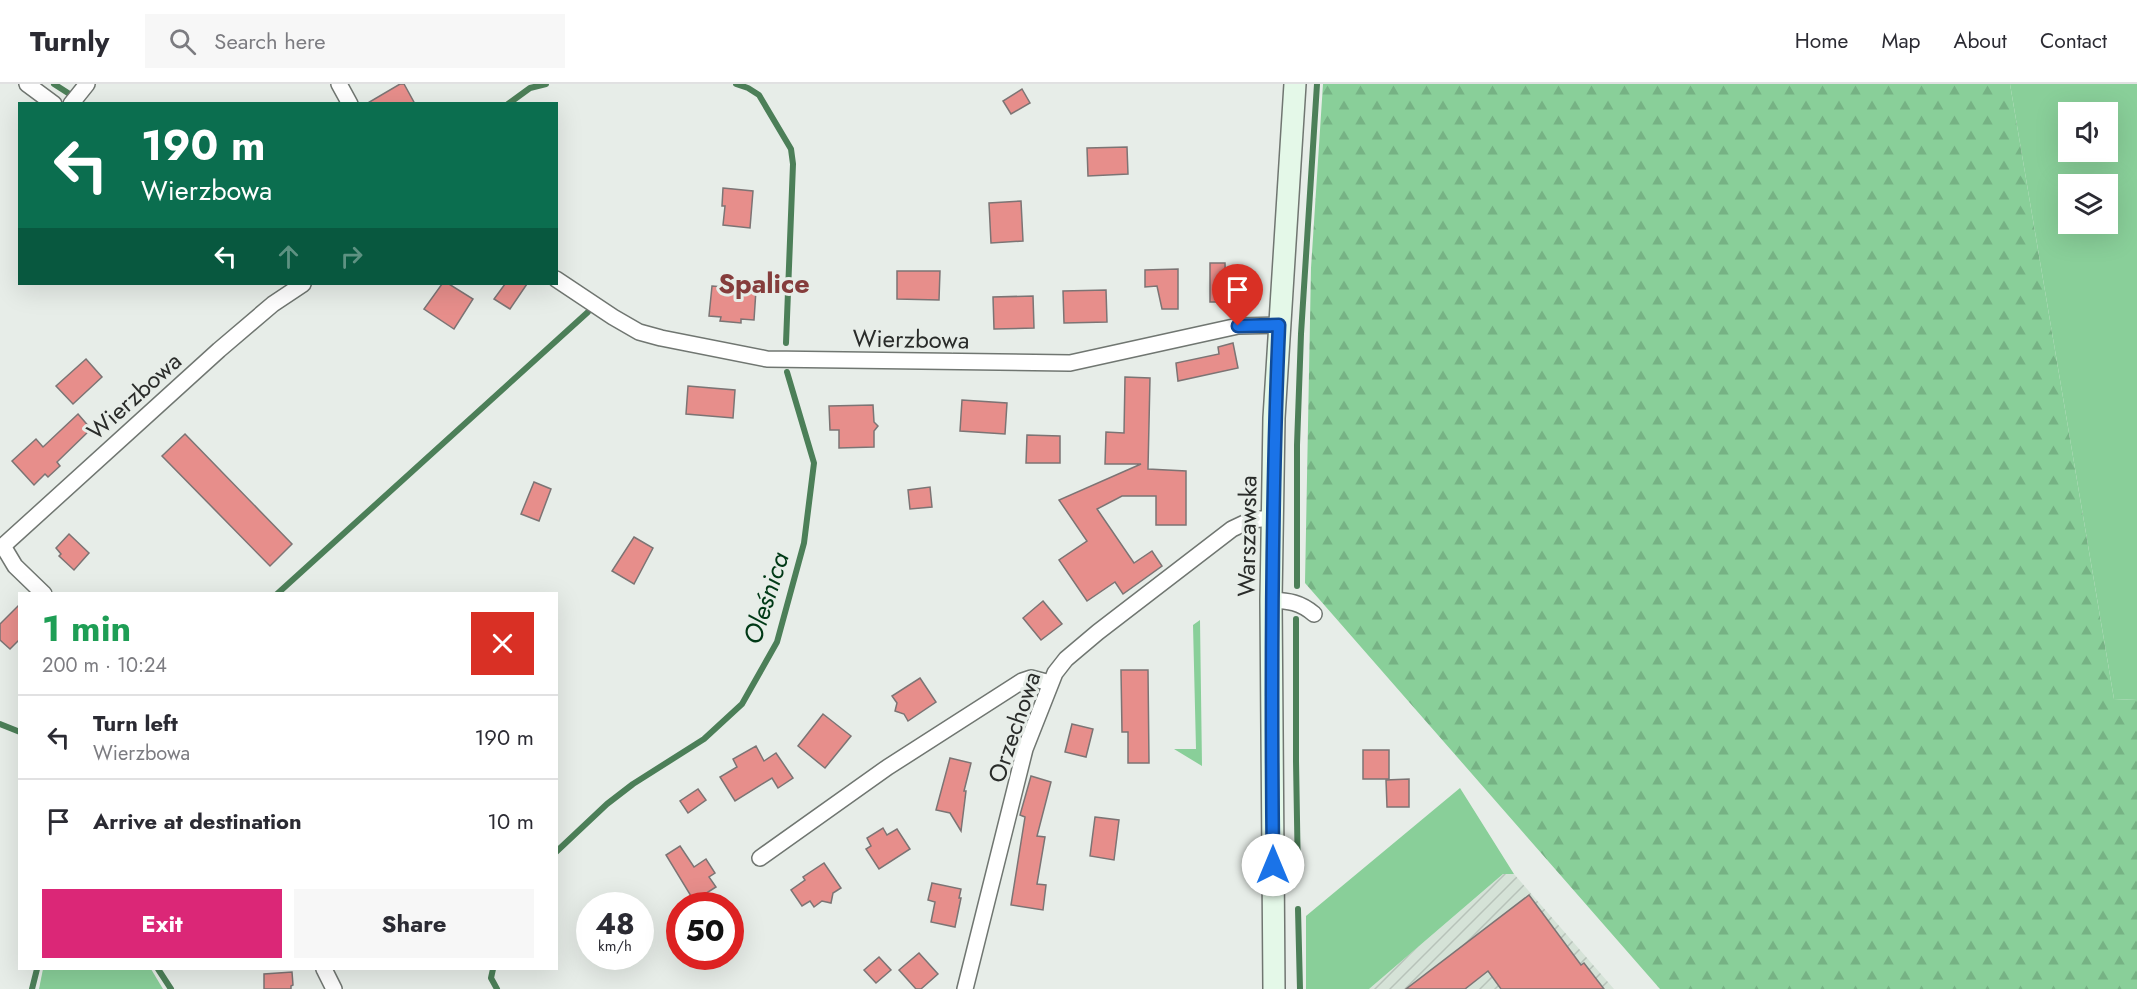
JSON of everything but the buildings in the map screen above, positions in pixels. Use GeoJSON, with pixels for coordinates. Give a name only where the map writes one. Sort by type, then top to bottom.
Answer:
{"type":"FeatureCollection","features":[{"type":"Feature","properties":{"kind":"main road","name":"Warszawska"},"geometry":{"type":"LineString","coordinates":[[1274,989],[1272,518],[1279,325],[1295,84]]}},
{"type":"Feature","properties":{"kind":"street"},"geometry":{"type":"LineString","coordinates":[[27,84],[51,102]]}},
{"type":"Feature","properties":{"kind":"street"},"geometry":{"type":"LineString","coordinates":[[72,102],[87,84]]}},
{"type":"Feature","properties":{"kind":"street"},"geometry":{"type":"LineString","coordinates":[[339,84],[349,102]]}},
{"type":"Feature","properties":{"kind":"street","name":"Wierzbowa"},"geometry":{"type":"LineString","coordinates":[[558,280],[639,332],[767,359],[1070,363],[1238,326],[1279,325]]}},
{"type":"Feature","properties":{"kind":"street","name":"Wierzbowa"},"geometry":{"type":"LineString","coordinates":[[2,546],[219,350],[273,304],[302,285]]}},
{"type":"Feature","properties":{"kind":"street","name":"Orzechowa"},"geometry":{"type":"LineString","coordinates":[[965,989],[1025,748],[1050,683],[1060,665],[1098,632],[1232,529],[1251,519],[1272,518]]}},
{"type":"Feature","properties":{"kind":"street"},"geometry":{"type":"LineString","coordinates":[[2,546],[15,566],[42,592]]}},
{"type":"Feature","properties":{"kind":"street"},"geometry":{"type":"LineString","coordinates":[[1271,600],[1293,601],[1305,606],[1314,614]]}},
{"type":"Feature","properties":{"kind":"street"},"geometry":{"type":"LineString","coordinates":[[759,858],[888,767],[1022,681],[1031,678],[1050,683]]}},
{"type":"Feature","properties":{"kind":"street"},"geometry":{"type":"LineString","coordinates":[[324,970],[334,989]]}},
{"type":"Feature","properties":{"kind":"shaded area"},"geometry":{"type":"Polygon","coordinates":[[[1503,874],[1514,874],[1614,989],[1369,989],[1503,874]]]}},
{"type":"Feature","properties":{"kind":"green space"},"geometry":{"type":"Polygon","coordinates":[[[1323,84],[2010,84],[2114,699],[2137,700],[2137,989],[1660,989],[1305,583],[1311,268],[1323,84]]]}},
{"type":"Feature","properties":{"kind":"green space"},"geometry":{"type":"Polygon","coordinates":[[[2010,84],[2137,84],[2137,700],[2114,699],[2010,84]]]}},
{"type":"Feature","properties":{"kind":"green space"},"geometry":{"type":"Polygon","coordinates":[[[1200,620],[1202,766],[1174,749],[1196,749],[1193,625],[1200,620]]]}},
{"type":"Feature","properties":{"kind":"green space"},"geometry":{"type":"Polygon","coordinates":[[[1460,788],[1514,874],[1503,874],[1369,989],[1306,989],[1306,916],[1460,788]]]}},
{"type":"Feature","properties":{"kind":"green space"},"geometry":{"type":"Polygon","coordinates":[[[43,970],[152,970],[163,989],[39,989],[43,970]]]}},
{"type":"Feature","properties":{"kind":"waterway","name":"Oleśnica"},"geometry":{"type":"LineString","coordinates":[[54,84],[68,93]]}},
{"type":"Feature","properties":{"kind":"waterway","name":"Oleśnica"},"geometry":{"type":"LineString","coordinates":[[511,102],[530,88],[546,84]]}},
{"type":"Feature","properties":{"kind":"waterway","name":"Oleśnica"},"geometry":{"type":"LineString","coordinates":[[736,84],[759,95],[791,149],[793,164],[786,343]]}},
{"type":"Feature","properties":{"kind":"waterway"},"geometry":{"type":"LineString","coordinates":[[1297,586],[1297,445],[1301,334],[1317,84]]}},
{"type":"Feature","properties":{"kind":"waterway","name":"Oleśnica"},"geometry":{"type":"LineString","coordinates":[[279,592],[588,312]]}},
{"type":"Feature","properties":{"kind":"waterway","name":"Oleśnica"},"geometry":{"type":"LineString","coordinates":[[558,850],[607,804],[633,784],[704,739],[742,704],[777,642],[804,543],[814,463],[787,372]]}},
{"type":"Feature","properties":{"kind":"waterway"},"geometry":{"type":"LineString","coordinates":[[1296,619],[1298,877]]}},
{"type":"Feature","properties":{"kind":"waterway","name":"Oleśnica"},"geometry":{"type":"LineString","coordinates":[[0,724],[18,731]]}},
{"type":"Feature","properties":{"kind":"waterway"},"geometry":{"type":"LineString","coordinates":[[1298,909],[1300,989]]}},
{"type":"Feature","properties":{"kind":"waterway","name":"Oleśnica"},"geometry":{"type":"LineString","coordinates":[[32,989],[37,970]]}},
{"type":"Feature","properties":{"kind":"waterway","name":"Oleśnica"},"geometry":{"type":"LineString","coordinates":[[159,970],[171,989]]}},
{"type":"Feature","properties":{"kind":"waterway","name":"Oleśnica"},"geometry":{"type":"LineString","coordinates":[[493,970],[491,978],[497,989]]}},
{"type":"Feature","properties":{"kind":"district","name":"Spalice"},"geometry":{"type":"Point","coordinates":[764,283]}},
{"type":"Feature","properties":{"kind":"route"},"geometry":{"type":"LineString","coordinates":[[1238,326],[1279,325],[1274,418],[1271,600],[1273,865]]}}]}
